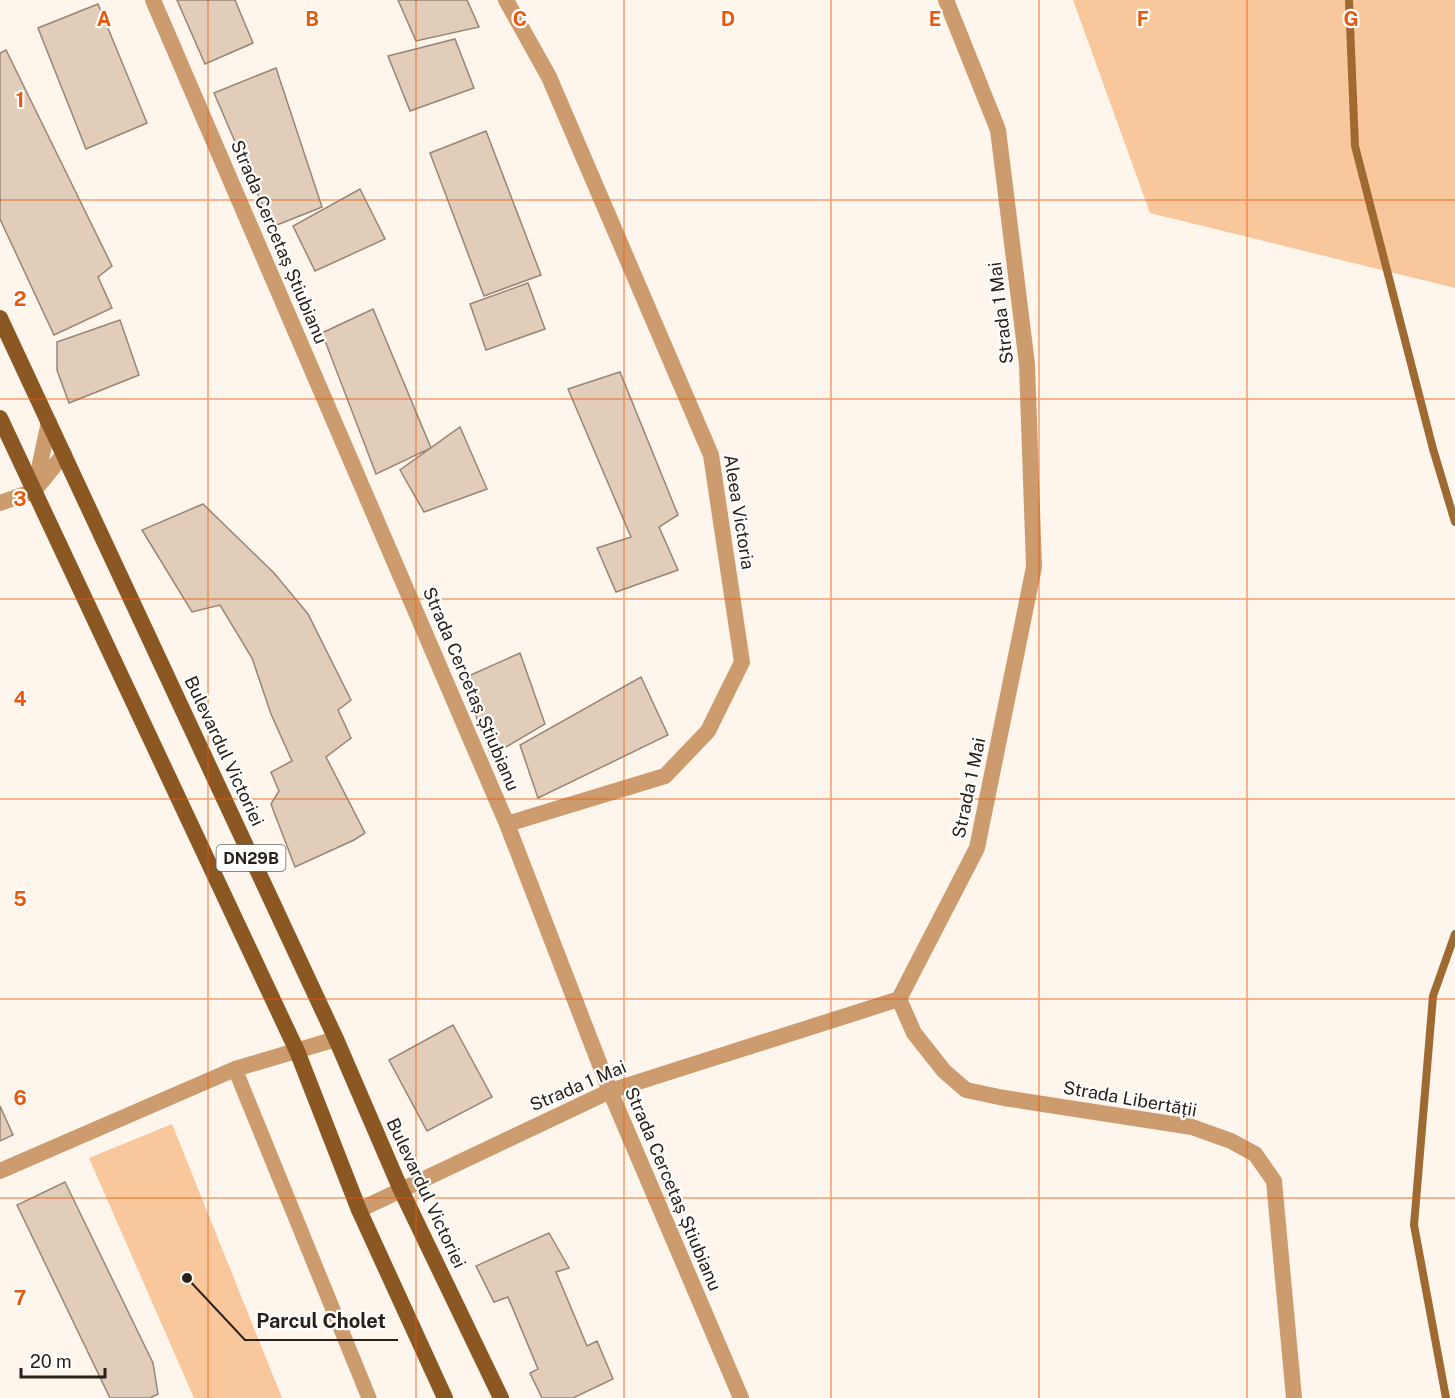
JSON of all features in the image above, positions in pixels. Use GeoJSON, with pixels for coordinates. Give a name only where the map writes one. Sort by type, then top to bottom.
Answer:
{"type":"FeatureCollection","features":[{"type":"Feature","properties":{"kind":"main road","name":"Bulevardul Victoriei"},"geometry":{"type":"LineString","coordinates":[[0,318],[336,1039],[401,1190],[501,1398]]}},
{"type":"Feature","properties":{"kind":"main road","name":"DN29B"},"geometry":{"type":"LineString","coordinates":[[0,418],[297,1051],[359,1210],[445,1398]]}},
{"type":"Feature","properties":{"kind":"street","name":"Strada Cercetaș Știubianu"},"geometry":{"type":"LineString","coordinates":[[153,0],[507,824],[610,1090],[741,1398]]}},
{"type":"Feature","properties":{"kind":"street","name":"Aleea Victoria"},"geometry":{"type":"LineString","coordinates":[[506,0],[549,77],[711,454],[742,662],[708,732],[665,776],[507,824]]}},
{"type":"Feature","properties":{"kind":"street","name":"Strada 1 Mai"},"geometry":{"type":"LineString","coordinates":[[359,1210],[610,1090],[899,999],[977,848],[1034,567],[1027,364],[998,130],[946,0]]}},
{"type":"Feature","properties":{"kind":"street"},"geometry":{"type":"LineString","coordinates":[[34,490],[49,422]]}},
{"type":"Feature","properties":{"kind":"street"},"geometry":{"type":"LineString","coordinates":[[0,503],[34,490],[64,454]]}},
{"type":"Feature","properties":{"kind":"street","name":"Strada Libertății"},"geometry":{"type":"LineString","coordinates":[[899,999],[914,1033],[944,1071],[966,1090],[1192,1127],[1231,1141],[1255,1154],[1274,1181],[1294,1398]]}},
{"type":"Feature","properties":{"kind":"street"},"geometry":{"type":"LineString","coordinates":[[0,1171],[235,1069],[336,1039]]}},
{"type":"Feature","properties":{"kind":"lane"},"geometry":{"type":"LineString","coordinates":[[235,1069],[369,1398]]}},
{"type":"Feature","properties":{"kind":"shaded area"},"geometry":{"type":"Polygon","coordinates":[[[1073,0],[1455,0],[1455,288],[1150,213],[1073,0]]]}},
{"type":"Feature","properties":{"kind":"shaded area"},"geometry":{"type":"Polygon","coordinates":[[[172,1124],[282,1398],[194,1398],[89,1158],[172,1124]]]}},
{"type":"Feature","properties":{"kind":"building"},"geometry":{"type":"Polygon","coordinates":[[[177,0],[235,0],[253,43],[205,64],[177,0]]]}},
{"type":"Feature","properties":{"kind":"building"},"geometry":{"type":"Polygon","coordinates":[[[398,0],[467,0],[479,27],[416,41],[398,0]]]}},
{"type":"Feature","properties":{"kind":"building"},"geometry":{"type":"Polygon","coordinates":[[[98,4],[147,123],[86,149],[38,28],[98,4]]]}},
{"type":"Feature","properties":{"kind":"building"},"geometry":{"type":"Polygon","coordinates":[[[455,39],[474,88],[410,111],[388,56],[455,39]]]}},
{"type":"Feature","properties":{"kind":"building"},"geometry":{"type":"Polygon","coordinates":[[[6,50],[112,266],[98,277],[112,308],[54,335],[0,219],[0,53],[6,50]]]}},
{"type":"Feature","properties":{"kind":"building"},"geometry":{"type":"Polygon","coordinates":[[[276,68],[322,207],[272,227],[214,93],[276,68]]]}},
{"type":"Feature","properties":{"kind":"building"},"geometry":{"type":"Polygon","coordinates":[[[486,131],[541,275],[484,296],[430,153],[486,131]]]}},
{"type":"Feature","properties":{"kind":"building"},"geometry":{"type":"Polygon","coordinates":[[[360,189],[385,239],[315,271],[293,226],[360,189]]]}},
{"type":"Feature","properties":{"kind":"building"},"geometry":{"type":"Polygon","coordinates":[[[528,283],[545,329],[486,350],[470,304],[528,283]]]}},
{"type":"Feature","properties":{"kind":"building"},"geometry":{"type":"Polygon","coordinates":[[[373,309],[431,448],[376,474],[322,333],[373,309]]]}},
{"type":"Feature","properties":{"kind":"building"},"geometry":{"type":"Polygon","coordinates":[[[120,320],[139,375],[69,403],[57,370],[57,342],[120,320]]]}},
{"type":"Feature","properties":{"kind":"building"},"geometry":{"type":"Polygon","coordinates":[[[620,372],[678,515],[659,527],[678,570],[616,592],[597,548],[631,537],[568,389],[620,372]]]}},
{"type":"Feature","properties":{"kind":"building"},"geometry":{"type":"Polygon","coordinates":[[[460,427],[487,489],[424,512],[400,470],[460,427]]]}},
{"type":"Feature","properties":{"kind":"building"},"geometry":{"type":"Polygon","coordinates":[[[203,504],[274,573],[308,614],[351,700],[338,710],[351,738],[326,757],[365,833],[295,867],[271,804],[279,791],[271,772],[292,761],[271,714],[252,658],[220,605],[192,612],[142,530],[203,504]]]}},
{"type":"Feature","properties":{"kind":"building"},"geometry":{"type":"Polygon","coordinates":[[[520,653],[545,724],[491,756],[462,679],[520,653]]]}},
{"type":"Feature","properties":{"kind":"building"},"geometry":{"type":"Polygon","coordinates":[[[641,677],[668,735],[538,798],[520,745],[641,677]]]}},
{"type":"Feature","properties":{"kind":"building"},"geometry":{"type":"Polygon","coordinates":[[[453,1025],[492,1097],[427,1131],[389,1060],[453,1025]]]}},
{"type":"Feature","properties":{"kind":"building"},"geometry":{"type":"Polygon","coordinates":[[[0,1106],[13,1135],[0,1141],[0,1106]]]}},
{"type":"Feature","properties":{"kind":"building"},"geometry":{"type":"Polygon","coordinates":[[[65,1182],[153,1363],[158,1394],[150,1398],[110,1398],[17,1205],[65,1182]]]}},
{"type":"Feature","properties":{"kind":"building"},"geometry":{"type":"Polygon","coordinates":[[[549,1233],[569,1268],[556,1272],[587,1346],[597,1341],[613,1379],[573,1398],[542,1398],[530,1373],[538,1369],[508,1297],[494,1302],[476,1266],[549,1233]]]}},
{"type":"Feature","properties":{"kind":"waterway"},"geometry":{"type":"LineString","coordinates":[[1349,0],[1355,146],[1433,449],[1455,522]]}},
{"type":"Feature","properties":{"kind":"waterway"},"geometry":{"type":"LineString","coordinates":[[1446,1398],[1414,1225],[1433,996],[1455,934]]}},
{"type":"Feature","properties":{"kind":"place","name":"Parcul Cholet"},"geometry":{"type":"Point","coordinates":[187,1278]}}]}
